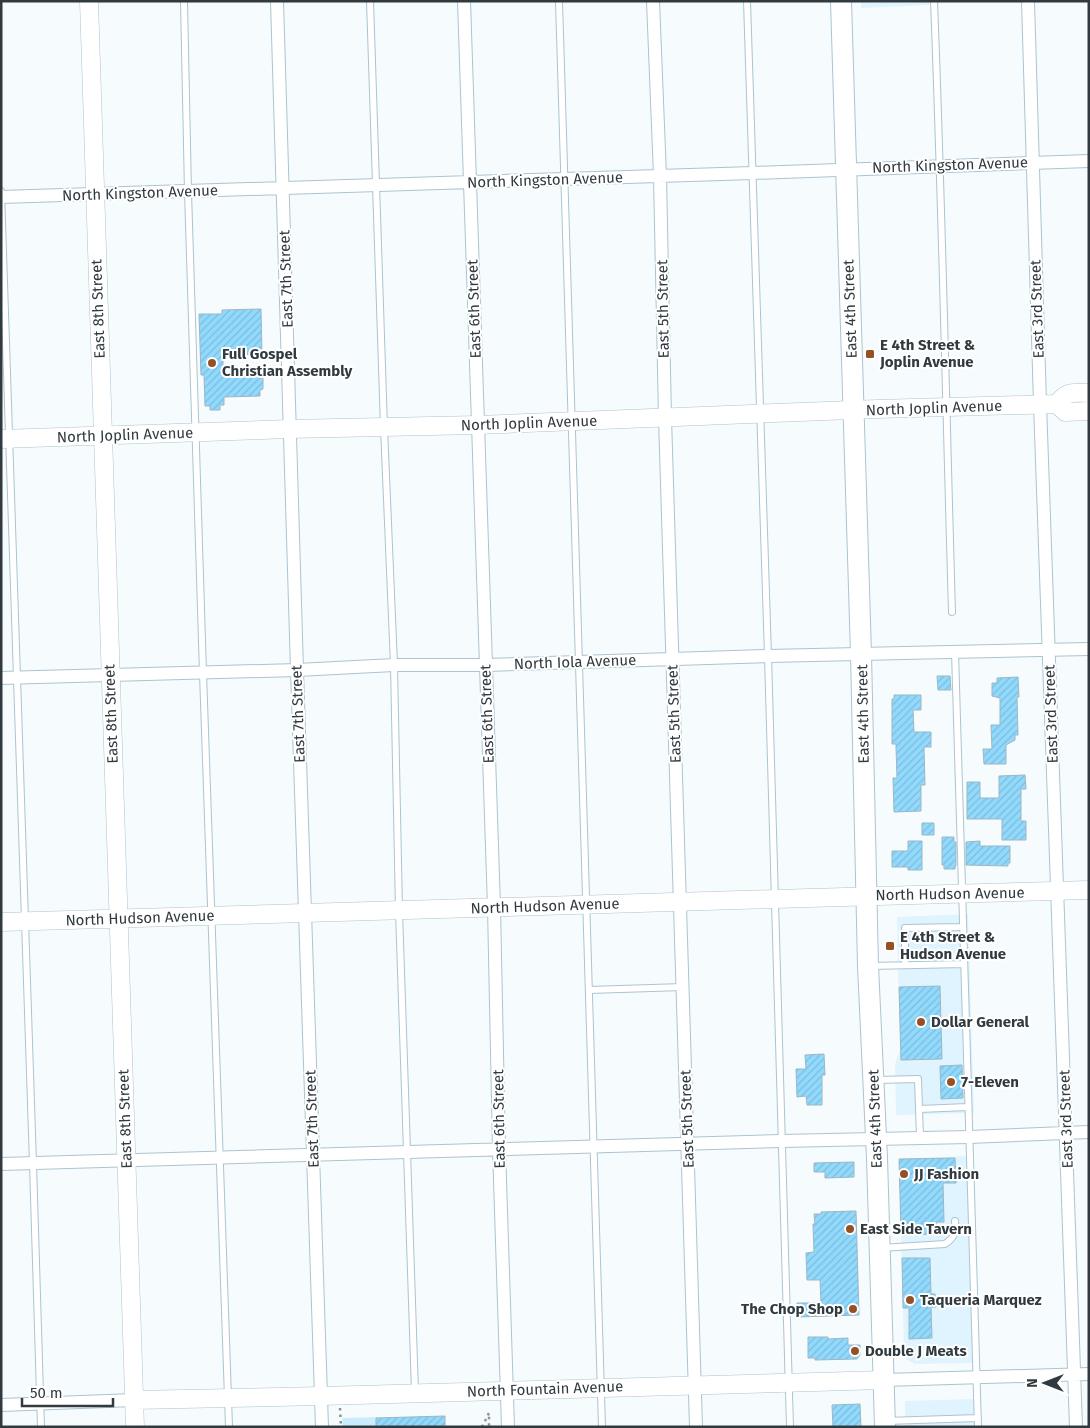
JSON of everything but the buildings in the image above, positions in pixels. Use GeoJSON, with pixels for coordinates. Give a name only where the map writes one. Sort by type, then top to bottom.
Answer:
{"type":"FeatureCollection","features":[{"type":"Feature","properties":{"kind":"main road","name":"East 4th Street"},"geometry":{"type":"LineString","coordinates":[[841,1],[861,654],[864,896],[874,1080],[885,1424]]}},
{"type":"Feature","properties":{"kind":"street","name":"East 8th Street"},"geometry":{"type":"LineString","coordinates":[[89,1],[135,1427]]}},
{"type":"Feature","properties":{"kind":"street","name":"East 7th Street"},"geometry":{"type":"LineString","coordinates":[[277,1],[322,1427]]}},
{"type":"Feature","properties":{"kind":"street","name":"East 6th Street"},"geometry":{"type":"LineString","coordinates":[[464,1],[494,907],[499,1149],[508,1427]]}},
{"type":"Feature","properties":{"kind":"street","name":"East 5th Street"},"geometry":{"type":"LineString","coordinates":[[653,1],[660,176],[665,418],[696,1427]]}},
{"type":"Feature","properties":{"kind":"street","name":"East 3rd Street"},"geometry":{"type":"LineString","coordinates":[[1028,1],[1033,162],[1048,404],[1048,650],[1076,1427]]}},
{"type":"Feature","properties":{"kind":"street","name":"North Kingston Avenue"},"geometry":{"type":"LineString","coordinates":[[1,197],[1089,161]]}},
{"type":"Feature","properties":{"kind":"street","name":"North Joplin Avenue"},"geometry":{"type":"LineString","coordinates":[[5,438],[571,422],[1048,404],[1067,394],[1089,393]]}},
{"type":"Feature","properties":{"kind":"street","name":"North Joplin Avenue"},"geometry":{"type":"LineString","coordinates":[[1048,404],[1065,412],[1089,411]]}},
{"type":"Feature","properties":{"kind":"street","name":"North Iola Avenue"},"geometry":{"type":"LineString","coordinates":[[1,678],[297,670],[394,665],[486,665],[768,656],[1089,649]]}},
{"type":"Feature","properties":{"kind":"street","name":"North Hudson Avenue"},"geometry":{"type":"LineString","coordinates":[[1,922],[1089,890]]}},
{"type":"Feature","properties":{"kind":"street"},"geometry":{"type":"LineString","coordinates":[[1,1164],[1089,1132]]}},
{"type":"Feature","properties":{"kind":"street","name":"North Fountain Avenue"},"geometry":{"type":"LineString","coordinates":[[1,1405],[228,1397],[322,1396],[1089,1374]]}},
{"type":"Feature","properties":{"kind":"lane"},"geometry":{"type":"LineString","coordinates":[[184,1],[210,916],[229,1427]]}},
{"type":"Feature","properties":{"kind":"lane"},"geometry":{"type":"LineString","coordinates":[[370,1],[394,665],[399,911],[415,1392]]}},
{"type":"Feature","properties":{"kind":"lane"},"geometry":{"type":"LineString","coordinates":[[559,1],[602,1427]]}},
{"type":"Feature","properties":{"kind":"lane"},"geometry":{"type":"LineString","coordinates":[[747,1],[790,1427]]}},
{"type":"Feature","properties":{"kind":"lane"},"geometry":{"type":"LineString","coordinates":[[934,1],[952,612]]}},
{"type":"Feature","properties":{"kind":"lane"},"geometry":{"type":"LineString","coordinates":[[1,190],[5,438],[17,678],[40,1427]]}},
{"type":"Feature","properties":{"kind":"lane"},"geometry":{"type":"LineString","coordinates":[[955,652],[978,1427]]}},
{"type":"Feature","properties":{"kind":"lane"},"geometry":{"type":"LineString","coordinates":[[905,965],[905,928],[962,927]]}},
{"type":"Feature","properties":{"kind":"lane"},"geometry":{"type":"LineString","coordinates":[[868,966],[964,964]]}},
{"type":"Feature","properties":{"kind":"lane"},"geometry":{"type":"LineString","coordinates":[[589,990],[683,987]]}},
{"type":"Feature","properties":{"kind":"lane"},"geometry":{"type":"LineString","coordinates":[[874,1080],[918,1079],[920,1137]]}},
{"type":"Feature","properties":{"kind":"lane"},"geometry":{"type":"LineString","coordinates":[[919,1109],[968,1107]]}},
{"type":"Feature","properties":{"kind":"lane"},"geometry":{"type":"LineString","coordinates":[[880,1248],[945,1244],[953,1239],[956,1231],[955,1221]]}},
{"type":"Feature","properties":{"kind":"lane"},"geometry":{"type":"LineString","coordinates":[[885,1424],[978,1418]]}},
{"type":"Feature","properties":{"kind":"path"},"geometry":{"type":"LineString","coordinates":[[340,1407],[340,1427]]}},
{"type":"Feature","properties":{"kind":"path"},"geometry":{"type":"LineString","coordinates":[[482,1427],[489,1413],[489,1427]]}},
{"type":"Feature","properties":{"kind":"shaded area"},"geometry":{"type":"Polygon","coordinates":[[[861,1],[929,1],[929,5],[861,8],[861,1]]]}},
{"type":"Feature","properties":{"kind":"shaded area"},"geometry":{"type":"Polygon","coordinates":[[[968,914],[974,1113],[896,1115],[895,1064],[900,1051],[897,917],[968,914]]]}},
{"type":"Feature","properties":{"kind":"shaded area"},"geometry":{"type":"Polygon","coordinates":[[[967,1156],[974,1363],[915,1364],[904,1358],[903,1354],[899,1159],[967,1156]]]}},
{"type":"Feature","properties":{"kind":"shaded area"},"geometry":{"type":"Polygon","coordinates":[[[975,1399],[976,1427],[905,1427],[905,1401],[975,1399]]]}},
{"type":"Feature","properties":{"kind":"shaded area"},"geometry":{"type":"Polygon","coordinates":[[[378,1417],[379,1427],[343,1427],[342,1418],[378,1417]]]}},
{"type":"Feature","properties":{"kind":"place","name":"E 4th Street & Joplin Avenue"},"geometry":{"type":"Point","coordinates":[870,354]}},
{"type":"Feature","properties":{"kind":"place","name":"Full Gospel Christian Assembly"},"geometry":{"type":"Point","coordinates":[212,363]}},
{"type":"Feature","properties":{"kind":"place","name":"E 4th Street & Hudson Avenue"},"geometry":{"type":"Point","coordinates":[890,946]}},
{"type":"Feature","properties":{"kind":"place","name":"Dollar General"},"geometry":{"type":"Point","coordinates":[921,1022]}},
{"type":"Feature","properties":{"kind":"place","name":"7-Eleven"},"geometry":{"type":"Point","coordinates":[951,1082]}},
{"type":"Feature","properties":{"kind":"place","name":"JJ Fashion"},"geometry":{"type":"Point","coordinates":[904,1174]}},
{"type":"Feature","properties":{"kind":"place","name":"East Side Tavern"},"geometry":{"type":"Point","coordinates":[850,1229]}},
{"type":"Feature","properties":{"kind":"place","name":"Taqueria Marquez"},"geometry":{"type":"Point","coordinates":[910,1300]}},
{"type":"Feature","properties":{"kind":"place","name":"The Chop Shop"},"geometry":{"type":"Point","coordinates":[853,1309]}},
{"type":"Feature","properties":{"kind":"place","name":"Double J Meats"},"geometry":{"type":"Point","coordinates":[855,1351]}}]}
